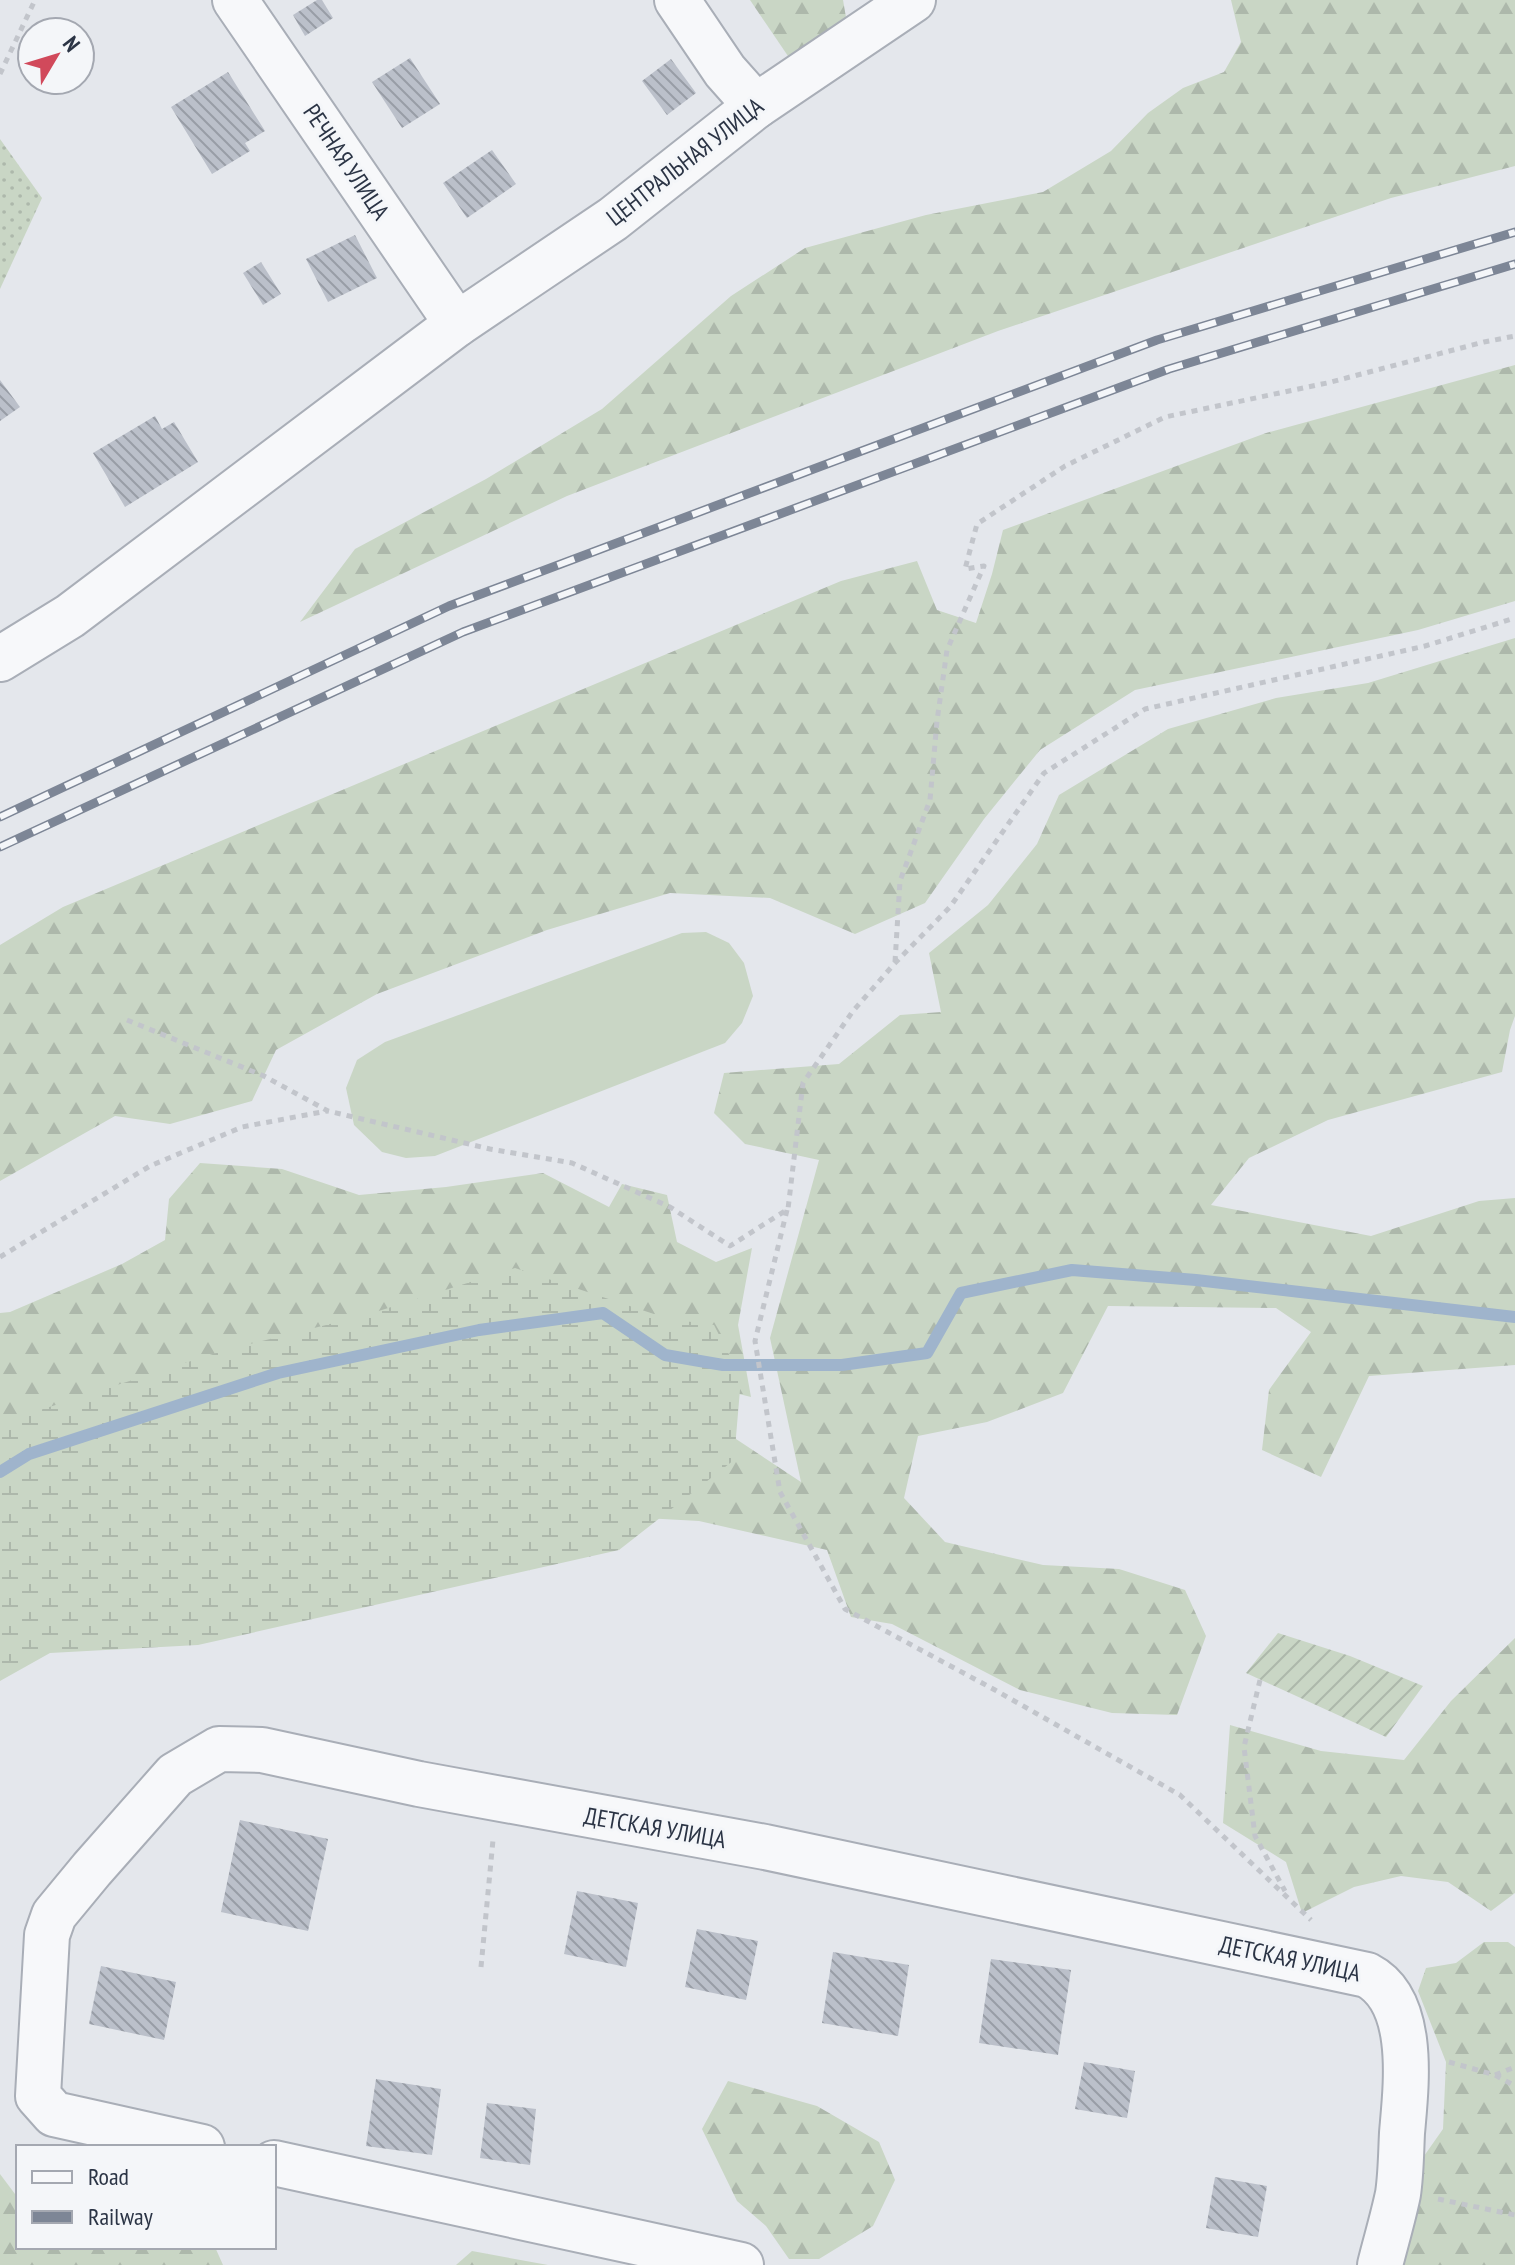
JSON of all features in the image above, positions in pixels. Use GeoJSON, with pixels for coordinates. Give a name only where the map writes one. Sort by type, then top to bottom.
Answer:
{"type":"FeatureCollection","features":[{"type":"Feature","properties":{"kind":"street","name":"РЕЧНАЯ УЛИЦА"},"geometry":{"type":"LineString","coordinates":[[235,0],[457,324]]}},
{"type":"Feature","properties":{"kind":"street"},"geometry":{"type":"LineString","coordinates":[[677,0],[725,71],[756,106]]}},
{"type":"Feature","properties":{"kind":"street","name":"ЦЕНТРАЛЬНАЯ УЛИЦА"},"geometry":{"type":"LineString","coordinates":[[0,659],[70,616],[457,324],[613,219],[756,106],[913,0]]}},
{"type":"Feature","properties":{"kind":"street","name":"ДЕТСКАЯ УЛИЦА"},"geometry":{"type":"LineString","coordinates":[[193,2145],[54,2114],[38,2096],[47,1935],[54,1915],[175,1775],[219,1749],[262,1750],[496,1799],[765,1847],[1367,1975],[1378,1981],[1397,2011],[1406,2053],[1407,2078],[1398,2193],[1378,2256]]}},
{"type":"Feature","properties":{"kind":"street"},"geometry":{"type":"LineString","coordinates":[[276,2163],[741,2265]]}},
{"type":"Feature","properties":{"kind":"path"},"geometry":{"type":"LineString","coordinates":[[0,74],[35,0]]}},
{"type":"Feature","properties":{"kind":"path"},"geometry":{"type":"LineString","coordinates":[[895,963],[900,881],[930,800],[947,650],[984,566],[965,569],[977,524],[1065,466],[1165,417],[1327,383],[1515,336]]}},
{"type":"Feature","properties":{"kind":"path"},"geometry":{"type":"LineString","coordinates":[[1317,1925],[1180,1795],[845,1609],[780,1492],[755,1341],[788,1209],[803,1083],[853,1011],[950,907],[1044,773],[1145,709],[1425,646],[1515,618]]}},
{"type":"Feature","properties":{"kind":"path"},"geometry":{"type":"LineString","coordinates":[[127,1020],[264,1076],[328,1111],[490,1149],[572,1163],[670,1207],[730,1246],[788,1209]]}},
{"type":"Feature","properties":{"kind":"path"},"geometry":{"type":"LineString","coordinates":[[0,1257],[150,1166],[242,1127],[328,1111]]}},
{"type":"Feature","properties":{"kind":"path"},"geometry":{"type":"LineString","coordinates":[[1260,1680],[1244,1747],[1255,1836],[1287,1896]]}},
{"type":"Feature","properties":{"kind":"path"},"geometry":{"type":"LineString","coordinates":[[481,1967],[496,1799]]}},
{"type":"Feature","properties":{"kind":"path"},"geometry":{"type":"LineString","coordinates":[[1406,2053],[1495,2075],[1515,2086]]}},
{"type":"Feature","properties":{"kind":"path"},"geometry":{"type":"LineString","coordinates":[[1495,2075],[1515,2067]]}},
{"type":"Feature","properties":{"kind":"path"},"geometry":{"type":"LineString","coordinates":[[1398,2193],[1465,2203],[1515,2215]]}},
{"type":"Feature","properties":{"kind":"green space"},"geometry":{"type":"Polygon","coordinates":[[[750,0],[843,0],[847,23],[790,59],[750,0]]]}},
{"type":"Feature","properties":{"kind":"green space"},"geometry":{"type":"Polygon","coordinates":[[[1231,0],[1515,0],[1515,166],[1391,198],[998,331],[567,496],[300,622],[355,549],[486,479],[602,409],[731,296],[805,248],[926,215],[1043,192],[1111,151],[1148,113],[1183,88],[1224,72],[1241,42],[1231,0]]]}},
{"type":"Feature","properties":{"kind":"green space"},"geometry":{"type":"Polygon","coordinates":[[[0,139],[42,198],[0,289],[0,139]]]}},
{"type":"Feature","properties":{"kind":"green space"},"geometry":{"type":"Polygon","coordinates":[[[1515,365],[1515,601],[1418,630],[1135,690],[1040,750],[984,819],[925,903],[855,934],[770,898],[670,893],[547,930],[377,994],[276,1050],[252,1101],[170,1124],[115,1116],[0,1181],[0,945],[63,907],[841,581],[917,561],[937,610],[976,623],[1003,530],[1266,433],[1515,365]]]}},
{"type":"Feature","properties":{"kind":"green space"},"geometry":{"type":"Polygon","coordinates":[[[1515,638],[1515,1016],[1502,1072],[1328,1120],[1249,1158],[1211,1205],[1371,1236],[1479,1201],[1515,1198],[1515,1365],[1369,1376],[1321,1477],[1262,1450],[1269,1390],[1311,1332],[1276,1308],[1108,1306],[1063,1393],[987,1422],[918,1436],[904,1498],[945,1542],[1043,1565],[1119,1569],[1185,1590],[1206,1636],[1177,1715],[1112,1713],[1020,1690],[892,1624],[851,1617],[827,1550],[699,1521],[427,1506],[0,1617],[0,1313],[10,1312],[122,1264],[165,1240],[169,1199],[200,1163],[282,1169],[359,1195],[543,1173],[609,1207],[622,1184],[667,1195],[677,1242],[716,1262],[752,1248],[738,1325],[751,1397],[715,1388],[736,1439],[801,1482],[770,1338],[819,1160],[745,1144],[714,1113],[724,1073],[839,1064],[900,1015],[941,1012],[929,953],[988,905],[1037,844],[1059,795],[1168,729],[1276,698],[1368,683],[1515,638]]]}},
{"type":"Feature","properties":{"kind":"green space"},"geometry":{"type":"Polygon","coordinates":[[[706,932],[729,943],[744,963],[753,996],[742,1023],[725,1043],[435,1156],[406,1158],[382,1152],[354,1125],[346,1088],[357,1060],[385,1042],[682,933],[706,932]]]}},
{"type":"Feature","properties":{"kind":"green space"},"geometry":{"type":"Polygon","coordinates":[[[515,1268],[669,1319],[714,1325],[741,1378],[734,1460],[619,1550],[198,1645],[50,1653],[0,1681],[0,1423],[222,1351],[366,1315],[515,1268]]]}},
{"type":"Feature","properties":{"kind":"green space"},"geometry":{"type":"Polygon","coordinates":[[[1278,1633],[1350,1656],[1423,1686],[1386,1737],[1246,1673],[1278,1633]]]}},
{"type":"Feature","properties":{"kind":"green space"},"geometry":{"type":"Polygon","coordinates":[[[1515,1638],[1515,1893],[1491,1911],[1448,1882],[1401,1876],[1354,1887],[1302,1913],[1286,1862],[1223,1823],[1230,1725],[1321,1751],[1404,1760],[1451,1701],[1515,1638]]]}},
{"type":"Feature","properties":{"kind":"green space"},"geometry":{"type":"Polygon","coordinates":[[[1484,1942],[1508,1942],[1515,1947],[1515,2265],[1396,2265],[1398,2193],[1443,2129],[1446,2062],[1418,1991],[1426,1968],[1456,1963],[1484,1942]]]}},
{"type":"Feature","properties":{"kind":"green space"},"geometry":{"type":"Polygon","coordinates":[[[728,2081],[817,2106],[879,2142],[895,2180],[873,2226],[819,2259],[789,2259],[766,2226],[737,2201],[702,2129],[728,2081]]]}},
{"type":"Feature","properties":{"kind":"green space"},"geometry":{"type":"Polygon","coordinates":[[[0,2174],[16,2195],[16,2249],[216,2249],[223,2265],[0,2265],[0,2174]]]}},
{"type":"Feature","properties":{"kind":"green space"},"geometry":{"type":"Polygon","coordinates":[[[472,2251],[548,2265],[456,2265],[472,2251]]]}},
{"type":"Feature","properties":{"kind":"building"},"geometry":{"type":"Polygon","coordinates":[[[322,0],[333,18],[305,36],[293,15],[322,0]]]}},
{"type":"Feature","properties":{"kind":"building"},"geometry":{"type":"Polygon","coordinates":[[[410,58],[440,104],[402,128],[372,82],[410,58]]]}},
{"type":"Feature","properties":{"kind":"building"},"geometry":{"type":"Polygon","coordinates":[[[671,59],[696,93],[667,115],[642,81],[671,59]]]}},
{"type":"Feature","properties":{"kind":"building"},"geometry":{"type":"Polygon","coordinates":[[[228,72],[265,131],[245,143],[250,151],[212,174],[171,107],[228,72]]]}},
{"type":"Feature","properties":{"kind":"building"},"geometry":{"type":"Polygon","coordinates":[[[492,150],[516,184],[467,218],[443,183],[492,150]]]}},
{"type":"Feature","properties":{"kind":"building"},"geometry":{"type":"Polygon","coordinates":[[[355,235],[377,278],[328,302],[306,259],[355,235]]]}},
{"type":"Feature","properties":{"kind":"building"},"geometry":{"type":"Polygon","coordinates":[[[261,262],[281,294],[263,305],[243,273],[261,262]]]}},
{"type":"Feature","properties":{"kind":"building"},"geometry":{"type":"Polygon","coordinates":[[[0,380],[20,407],[0,421],[0,380]]]}},
{"type":"Feature","properties":{"kind":"building"},"geometry":{"type":"Polygon","coordinates":[[[155,416],[162,429],[174,422],[198,462],[125,507],[93,453],[155,416]]]}},
{"type":"Feature","properties":{"kind":"building"},"geometry":{"type":"Polygon","coordinates":[[[240,1820],[328,1839],[308,1931],[221,1912],[240,1820]]]}},
{"type":"Feature","properties":{"kind":"building"},"geometry":{"type":"Polygon","coordinates":[[[577,1891],[638,1903],[626,1967],[564,1954],[577,1891]]]}},
{"type":"Feature","properties":{"kind":"building"},"geometry":{"type":"Polygon","coordinates":[[[697,1929],[758,1941],[746,2000],[685,1987],[697,1929]]]}},
{"type":"Feature","properties":{"kind":"building"},"geometry":{"type":"Polygon","coordinates":[[[833,1952],[909,1965],[898,2036],[822,2023],[833,1952]]]}},
{"type":"Feature","properties":{"kind":"building"},"geometry":{"type":"Polygon","coordinates":[[[991,1959],[1071,1970],[1058,2055],[979,2043],[991,1959]]]}},
{"type":"Feature","properties":{"kind":"building"},"geometry":{"type":"Polygon","coordinates":[[[101,1966],[176,1982],[164,2040],[89,2024],[101,1966]]]}},
{"type":"Feature","properties":{"kind":"building"},"geometry":{"type":"Polygon","coordinates":[[[1084,2062],[1135,2071],[1127,2118],[1075,2109],[1084,2062]]]}},
{"type":"Feature","properties":{"kind":"building"},"geometry":{"type":"Polygon","coordinates":[[[376,2079],[441,2089],[432,2155],[366,2146],[376,2079]]]}},
{"type":"Feature","properties":{"kind":"building"},"geometry":{"type":"Polygon","coordinates":[[[487,2103],[536,2109],[530,2165],[480,2158],[487,2103]]]}},
{"type":"Feature","properties":{"kind":"building"},"geometry":{"type":"Polygon","coordinates":[[[1215,2177],[1267,2186],[1258,2237],[1206,2228],[1215,2177]]]}},
{"type":"Feature","properties":{"kind":"waterway"},"geometry":{"type":"LineString","coordinates":[[0,1472],[29,1454],[278,1373],[479,1330],[603,1313],[665,1355],[723,1365],[842,1365],[927,1353],[961,1293],[1072,1270],[1196,1280],[1515,1317]]}},
{"type":"Feature","properties":{"kind":"railway"},"geometry":{"type":"LineString","coordinates":[[0,817],[449,606],[1157,340],[1515,232]]}},
{"type":"Feature","properties":{"kind":"railway"},"geometry":{"type":"LineString","coordinates":[[0,847],[463,632],[1169,369],[1515,264]]}}]}
